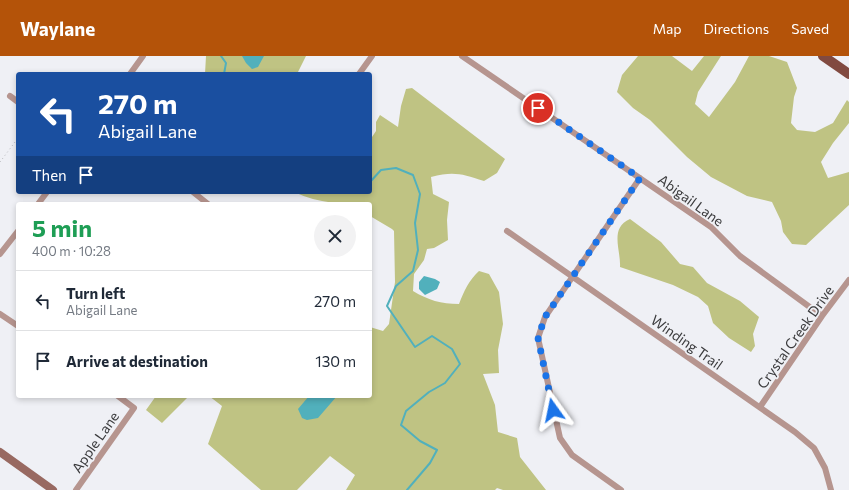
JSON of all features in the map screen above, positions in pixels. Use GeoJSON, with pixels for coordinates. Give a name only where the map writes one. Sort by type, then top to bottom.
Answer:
{"type":"FeatureCollection","features":[{"type":"Feature","properties":{"kind":"main road"},"geometry":{"type":"LineString","coordinates":[[823,56],[849,74]]}},
{"type":"Feature","properties":{"kind":"street"},"geometry":{"type":"LineString","coordinates":[[131,72],[143,56]]}},
{"type":"Feature","properties":{"kind":"street"},"geometry":{"type":"LineString","coordinates":[[360,72],[372,56]]}},
{"type":"Feature","properties":{"kind":"street","name":"Abigail Lane"},"geometry":{"type":"LineString","coordinates":[[462,56],[711,227],[740,256],[822,316]]}},
{"type":"Feature","properties":{"kind":"street"},"geometry":{"type":"LineString","coordinates":[[10,96],[16,100]]}},
{"type":"Feature","properties":{"kind":"street"},"geometry":{"type":"LineString","coordinates":[[621,490],[572,455],[560,438],[538,338],[545,317],[571,276],[640,178]]}},
{"type":"Feature","properties":{"kind":"street"},"geometry":{"type":"LineString","coordinates":[[196,194],[206,202]]}},
{"type":"Feature","properties":{"kind":"street","name":"Winding Trail"},"geometry":{"type":"LineString","coordinates":[[507,231],[795,432],[814,448],[825,468],[831,490]]}},
{"type":"Feature","properties":{"kind":"street"},"geometry":{"type":"LineString","coordinates":[[0,254],[16,234]]}},
{"type":"Feature","properties":{"kind":"street","name":"Crystal Creek Drive"},"geometry":{"type":"LineString","coordinates":[[760,408],[822,316],[849,280]]}},
{"type":"Feature","properties":{"kind":"street"},"geometry":{"type":"LineString","coordinates":[[0,314],[16,325]]}},
{"type":"Feature","properties":{"kind":"street","name":"Apple Lane"},"geometry":{"type":"LineString","coordinates":[[76,490],[134,408],[121,398]]}},
{"type":"Feature","properties":{"kind":"street"},"geometry":{"type":"LineString","coordinates":[[0,452],[53,490]]}},
{"type":"Feature","properties":{"kind":"path"},"geometry":{"type":"LineString","coordinates":[[0,162],[16,141]]}},
{"type":"Feature","properties":{"kind":"green space"},"geometry":{"type":"Polygon","coordinates":[[[206,56],[306,56],[298,72],[205,72],[206,56]]]}},
{"type":"Feature","properties":{"kind":"green space"},"geometry":{"type":"Polygon","coordinates":[[[638,56],[672,56],[692,71],[704,56],[721,56],[698,92],[695,104],[709,117],[735,82],[749,56],[769,56],[787,62],[797,88],[794,97],[791,123],[797,130],[815,132],[833,123],[847,100],[849,102],[849,123],[833,143],[821,162],[828,178],[849,172],[849,205],[806,245],[792,244],[783,232],[781,221],[772,202],[747,196],[711,177],[687,157],[650,120],[633,108],[617,92],[622,75],[638,56]]]}},
{"type":"Feature","properties":{"kind":"green space"},"geometry":{"type":"Polygon","coordinates":[[[412,88],[505,159],[497,173],[484,181],[458,174],[446,174],[431,177],[433,194],[449,202],[447,220],[448,240],[434,248],[427,249],[424,260],[414,274],[413,291],[435,301],[459,304],[467,286],[475,274],[479,271],[489,274],[499,292],[503,324],[498,350],[499,373],[483,374],[495,405],[498,432],[517,438],[520,457],[546,490],[503,490],[497,488],[495,490],[346,490],[355,475],[330,456],[297,490],[261,490],[208,444],[222,406],[212,398],[372,398],[372,328],[383,331],[389,324],[395,282],[394,231],[372,217],[372,202],[322,201],[299,194],[372,194],[372,137],[376,131],[376,122],[380,115],[398,127],[401,106],[406,89],[412,88]]]}},
{"type":"Feature","properties":{"kind":"green space"},"geometry":{"type":"Polygon","coordinates":[[[630,219],[661,242],[680,264],[693,267],[707,283],[740,301],[759,317],[753,334],[755,346],[751,352],[729,338],[713,323],[708,306],[698,297],[673,285],[620,267],[618,234],[624,223],[630,219]]]}},
{"type":"Feature","properties":{"kind":"green space"},"geometry":{"type":"Polygon","coordinates":[[[155,398],[187,398],[162,423],[146,410],[155,398]]]}},
{"type":"Feature","properties":{"kind":"water"},"geometry":{"type":"Polygon","coordinates":[[[242,56],[264,56],[258,67],[252,69],[242,56]]]}},
{"type":"Feature","properties":{"kind":"water"},"geometry":{"type":"Polygon","coordinates":[[[424,276],[440,282],[437,289],[425,295],[419,289],[419,282],[424,276]]]}},
{"type":"Feature","properties":{"kind":"water"},"geometry":{"type":"Polygon","coordinates":[[[307,398],[335,398],[318,418],[307,420],[302,418],[298,409],[307,398]]]}},
{"type":"Feature","properties":{"kind":"waterway"},"geometry":{"type":"LineString","coordinates":[[221,56],[226,63],[224,72]]}},
{"type":"Feature","properties":{"kind":"waterway"},"geometry":{"type":"LineString","coordinates":[[372,180],[381,170],[396,168],[413,175],[420,194],[415,223],[418,250],[413,271],[396,286],[387,306],[415,347],[432,336],[452,349],[460,364],[445,383],[429,392],[406,411],[401,425],[420,441],[437,450],[430,463],[407,490]]}},
{"type":"Feature","properties":{"kind":"route"},"geometry":{"type":"LineString","coordinates":[[538,108],[640,178],[571,276],[545,317],[538,338],[553,410]]}}]}
